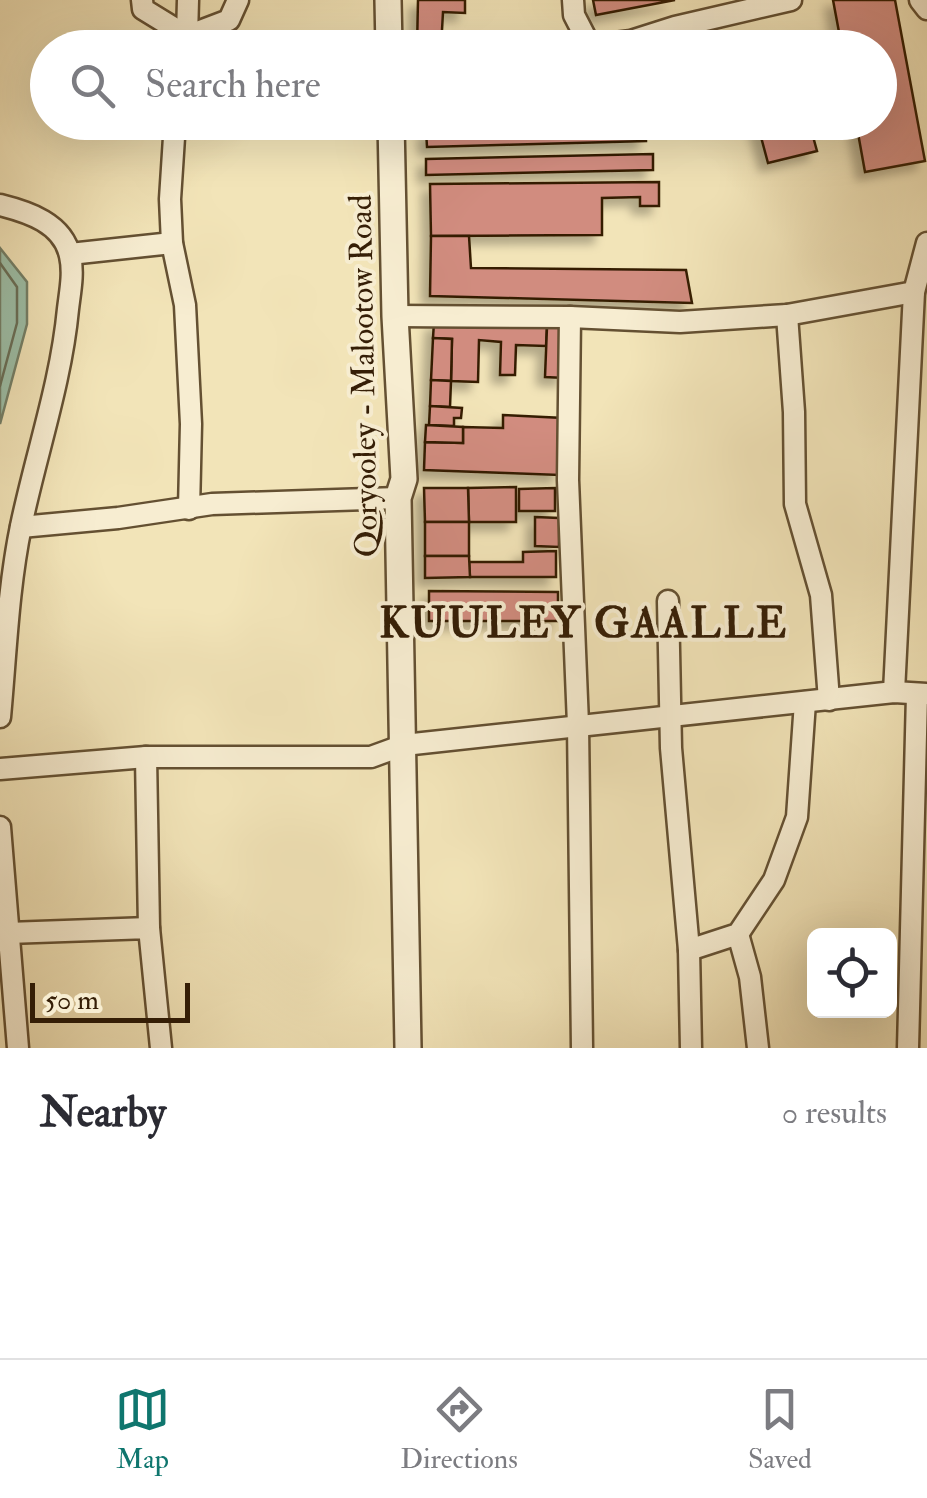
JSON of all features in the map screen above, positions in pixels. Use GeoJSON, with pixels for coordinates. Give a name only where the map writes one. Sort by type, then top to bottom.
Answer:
{"type":"FeatureCollection","features":[{"type":"Feature","properties":{"kind":"street"},"geometry":{"type":"LineString","coordinates":[[142,0],[144,8],[171,30]]}},
{"type":"Feature","properties":{"kind":"street"},"geometry":{"type":"LineString","coordinates":[[187,30],[188,0]]}},
{"type":"Feature","properties":{"kind":"street"},"geometry":{"type":"LineString","coordinates":[[209,30],[229,20],[238,0]]}},
{"type":"Feature","properties":{"kind":"street"},"geometry":{"type":"LineString","coordinates":[[388,0],[389,30]]}},
{"type":"Feature","properties":{"kind":"street"},"geometry":{"type":"LineString","coordinates":[[573,0],[574,14],[582,30]]}},
{"type":"Feature","properties":{"kind":"street"},"geometry":{"type":"LineString","coordinates":[[666,30],[791,0]]}},
{"type":"Feature","properties":{"kind":"street"},"geometry":{"type":"LineString","coordinates":[[923,1],[927,10]]}},
{"type":"Feature","properties":{"kind":"street"},"geometry":{"type":"LineString","coordinates":[[174,140],[170,199],[172,244],[185,305],[191,424],[190,509]]}},
{"type":"Feature","properties":{"kind":"street","name":"Qoryooley - Malootow Road"},"geometry":{"type":"LineString","coordinates":[[391,140],[404,479],[398,498],[408,1048]]}},
{"type":"Feature","properties":{"kind":"street"},"geometry":{"type":"LineString","coordinates":[[0,205],[35,214],[59,235],[70,254],[72,279],[65,342],[6,578],[0,717]]}},
{"type":"Feature","properties":{"kind":"street"},"geometry":{"type":"LineString","coordinates":[[894,692],[918,440],[914,292],[927,243]]}},
{"type":"Feature","properties":{"kind":"street"},"geometry":{"type":"LineString","coordinates":[[70,254],[172,244]]}},
{"type":"Feature","properties":{"kind":"street"},"geometry":{"type":"LineString","coordinates":[[395,316],[680,322],[787,316],[914,292]]}},
{"type":"Feature","properties":{"kind":"street"},"geometry":{"type":"LineString","coordinates":[[787,316],[795,504],[822,594],[830,700]]}},
{"type":"Feature","properties":{"kind":"street"},"geometry":{"type":"LineString","coordinates":[[570,317],[570,584],[578,724],[582,1048]]}},
{"type":"Feature","properties":{"kind":"street"},"geometry":{"type":"LineString","coordinates":[[21,526],[212,504],[398,498]]}},
{"type":"Feature","properties":{"kind":"street"},"geometry":{"type":"LineString","coordinates":[[668,600],[671,717],[690,950],[691,1048]]}},
{"type":"Feature","properties":{"kind":"street"},"geometry":{"type":"LineString","coordinates":[[0,768],[146,757],[371,757],[404,744],[578,724],[894,692],[922,694],[908,1048]]}},
{"type":"Feature","properties":{"kind":"street"},"geometry":{"type":"LineString","coordinates":[[690,950],[738,934],[774,880],[797,817],[805,702]]}},
{"type":"Feature","properties":{"kind":"street"},"geometry":{"type":"LineString","coordinates":[[146,757],[149,928],[161,1048]]}},
{"type":"Feature","properties":{"kind":"street"},"geometry":{"type":"LineString","coordinates":[[0,828],[18,1048]]}},
{"type":"Feature","properties":{"kind":"street"},"geometry":{"type":"LineString","coordinates":[[8,933],[149,928]]}},
{"type":"Feature","properties":{"kind":"street"},"geometry":{"type":"LineString","coordinates":[[738,934],[750,977],[758,1048]]}},
{"type":"Feature","properties":{"kind":"water"},"geometry":{"type":"Polygon","coordinates":[[[0,248],[27,282],[27,324],[0,424],[0,248]]]}},
{"type":"Feature","properties":{"kind":"building"},"geometry":{"type":"Polygon","coordinates":[[[418,0],[465,0],[465,13],[443,12],[442,30],[417,30],[418,0]]]}},
{"type":"Feature","properties":{"kind":"building"},"geometry":{"type":"Polygon","coordinates":[[[593,0],[675,0],[596,15],[593,0]]]}},
{"type":"Feature","properties":{"kind":"building"},"geometry":{"type":"Polygon","coordinates":[[[833,0],[895,0],[925,161],[865,172],[859,140],[897,140],[897,30],[839,30],[833,0]]]}},
{"type":"Feature","properties":{"kind":"building"},"geometry":{"type":"Polygon","coordinates":[[[427,140],[646,140],[646,141],[427,147],[427,140]]]}},
{"type":"Feature","properties":{"kind":"building"},"geometry":{"type":"Polygon","coordinates":[[[762,140],[814,140],[817,151],[768,163],[762,140]]]}},
{"type":"Feature","properties":{"kind":"building"},"geometry":{"type":"Polygon","coordinates":[[[653,154],[653,170],[426,175],[426,159],[653,154]]]}},
{"type":"Feature","properties":{"kind":"building"},"geometry":{"type":"Polygon","coordinates":[[[659,182],[659,206],[640,206],[640,197],[602,198],[602,235],[431,236],[430,184],[659,182]]]}},
{"type":"Feature","properties":{"kind":"building"},"geometry":{"type":"Polygon","coordinates":[[[431,236],[469,236],[471,268],[686,270],[692,303],[430,296],[431,236]]]}},
{"type":"Feature","properties":{"kind":"building"},"geometry":{"type":"Polygon","coordinates":[[[434,322],[547,327],[546,346],[516,345],[515,375],[500,375],[501,342],[479,340],[478,382],[451,381],[452,339],[433,338],[434,322]]]}},
{"type":"Feature","properties":{"kind":"building"},"geometry":{"type":"Polygon","coordinates":[[[547,327],[566,328],[565,378],[545,377],[547,327]]]}},
{"type":"Feature","properties":{"kind":"building"},"geometry":{"type":"Polygon","coordinates":[[[433,338],[452,339],[451,381],[431,380],[433,338]]]}},
{"type":"Feature","properties":{"kind":"building"},"geometry":{"type":"Polygon","coordinates":[[[431,380],[451,381],[450,407],[430,406],[431,380]]]}},
{"type":"Feature","properties":{"kind":"building"},"geometry":{"type":"Polygon","coordinates":[[[430,406],[462,408],[461,418],[454,418],[454,426],[429,425],[430,406]]]}},
{"type":"Feature","properties":{"kind":"building"},"geometry":{"type":"Polygon","coordinates":[[[503,415],[563,418],[560,475],[424,470],[425,442],[463,443],[463,427],[503,428],[503,415]]]}},
{"type":"Feature","properties":{"kind":"building"},"geometry":{"type":"Polygon","coordinates":[[[426,425],[463,427],[463,443],[425,442],[426,425]]]}},
{"type":"Feature","properties":{"kind":"building"},"geometry":{"type":"Polygon","coordinates":[[[516,487],[516,522],[469,522],[468,488],[516,487]]]}},
{"type":"Feature","properties":{"kind":"building"},"geometry":{"type":"Polygon","coordinates":[[[424,488],[468,488],[469,522],[425,522],[424,488]]]}},
{"type":"Feature","properties":{"kind":"building"},"geometry":{"type":"Polygon","coordinates":[[[555,488],[555,511],[519,511],[519,489],[555,488]]]}},
{"type":"Feature","properties":{"kind":"building"},"geometry":{"type":"Polygon","coordinates":[[[535,517],[559,518],[559,547],[535,546],[535,517]]]}},
{"type":"Feature","properties":{"kind":"building"},"geometry":{"type":"Polygon","coordinates":[[[425,522],[469,522],[469,556],[425,556],[425,522]]]}},
{"type":"Feature","properties":{"kind":"building"},"geometry":{"type":"Polygon","coordinates":[[[556,551],[556,577],[470,577],[469,562],[523,562],[523,552],[556,551]]]}},
{"type":"Feature","properties":{"kind":"building"},"geometry":{"type":"Polygon","coordinates":[[[425,556],[469,556],[470,577],[425,578],[425,556]]]}},
{"type":"Feature","properties":{"kind":"building"},"geometry":{"type":"Polygon","coordinates":[[[429,591],[558,592],[558,621],[429,621],[429,591]]]}},
{"type":"Feature","properties":{"kind":"district","name":"KUULEY GAALLE"},"geometry":{"type":"Point","coordinates":[584,622]}}]}
